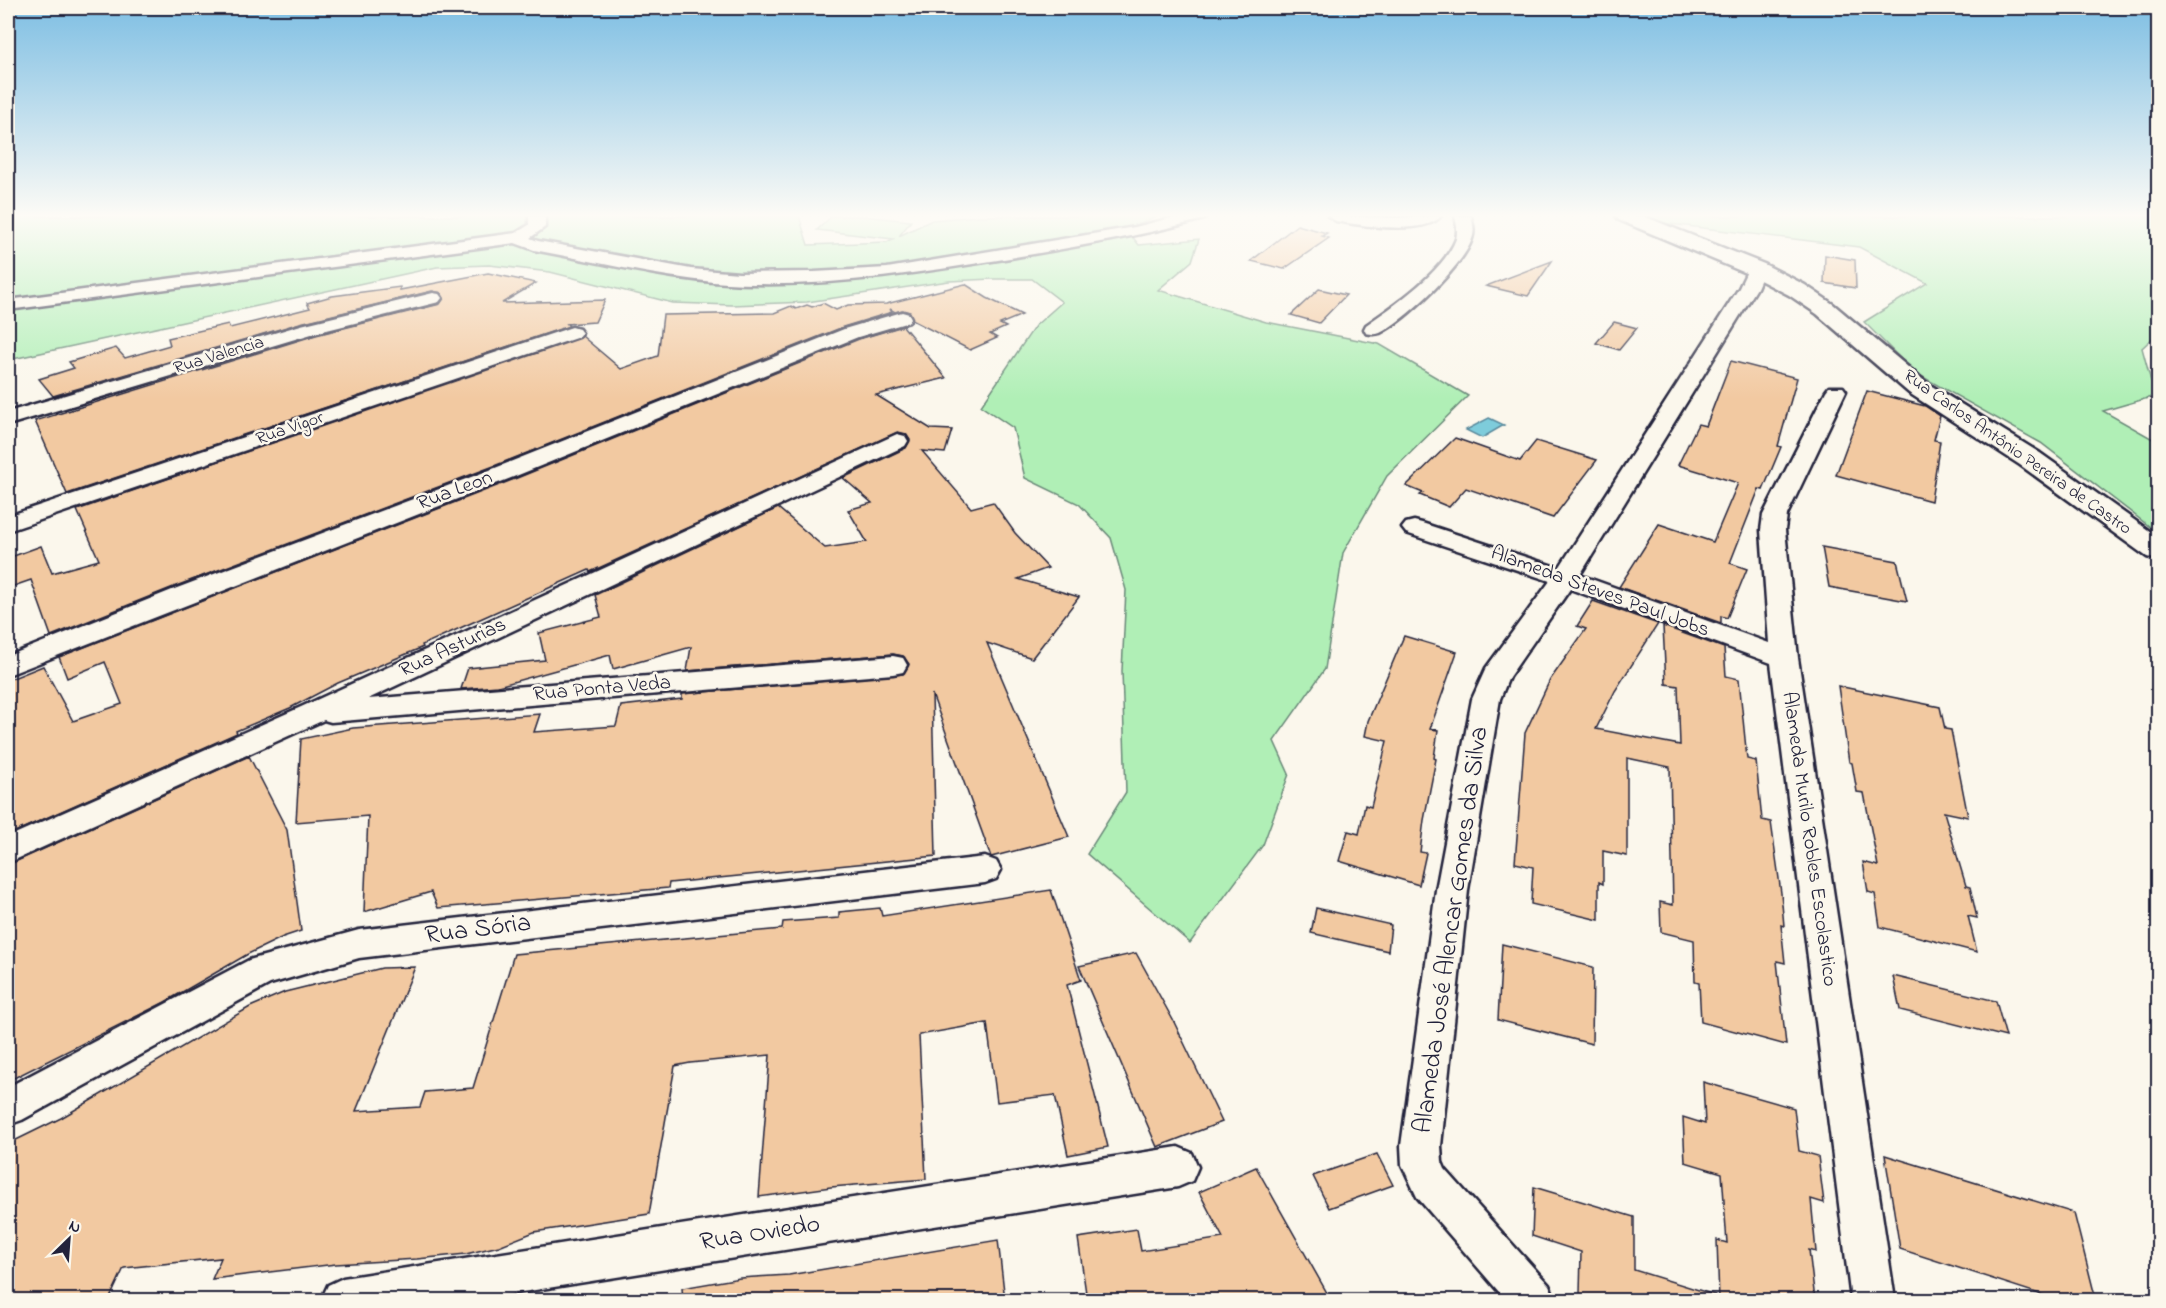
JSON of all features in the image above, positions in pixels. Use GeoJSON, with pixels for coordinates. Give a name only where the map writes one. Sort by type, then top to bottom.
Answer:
{"type":"FeatureCollection","features":[{"type":"Feature","properties":{"kind":"street"},"geometry":{"type":"LineString","coordinates":[[8,305],[219,277]]}},
{"type":"Feature","properties":{"kind":"street"},"geometry":{"type":"LineString","coordinates":[[1373,329],[1417,296],[1434,277]]}},
{"type":"Feature","properties":{"kind":"street"},"geometry":{"type":"LineString","coordinates":[[1565,578],[1748,288],[1753,277]]}},
{"type":"Feature","properties":{"kind":"street","name":"Rua Carlos Antônio Pereira de Castro"},"geometry":{"type":"LineString","coordinates":[[1772,277],[1797,290],[1815,303],[1918,388],[2030,459],[2158,551]]}},
{"type":"Feature","properties":{"kind":"street","name":"Rua Valencia"},"geometry":{"type":"LineString","coordinates":[[8,419],[308,329],[433,298]]}},
{"type":"Feature","properties":{"kind":"street","name":"Rua Leon"},"geometry":{"type":"LineString","coordinates":[[8,666],[851,333],[902,318]]}},
{"type":"Feature","properties":{"kind":"street","name":"Rua Vigor"},"geometry":{"type":"LineString","coordinates":[[8,524],[572,333]]}},
{"type":"Feature","properties":{"kind":"street","name":"Alameda Murilo Robles Escolastico"},"geometry":{"type":"LineString","coordinates":[[1836,390],[1774,515],[1773,530],[1784,658],[1873,1300]]}},
{"type":"Feature","properties":{"kind":"street","name":"Rua Asturias"},"geometry":{"type":"LineString","coordinates":[[8,850],[311,714],[897,441]]}},
{"type":"Feature","properties":{"kind":"street","name":"Alameda Steves Paul Jobs"},"geometry":{"type":"LineString","coordinates":[[1414,528],[1565,578],[1784,658]]}},
{"type":"Feature","properties":{"kind":"street","name":"Alameda José Alencar Gomes da Silva"},"geometry":{"type":"LineString","coordinates":[[1534,1300],[1431,1183],[1422,1165],[1421,1146],[1452,890],[1486,699],[1496,675],[1565,578]]}},
{"type":"Feature","properties":{"kind":"street","name":"Rua Ponta Veda"},"geometry":{"type":"LineString","coordinates":[[311,714],[893,665]]}},
{"type":"Feature","properties":{"kind":"street","name":"Rua Sória"},"geometry":{"type":"LineString","coordinates":[[8,1107],[261,971],[359,944],[985,870]]}},
{"type":"Feature","properties":{"kind":"street","name":"Rua Oviedo"},"geometry":{"type":"LineString","coordinates":[[342,1300],[1178,1167]]}},
{"type":"Feature","properties":{"kind":"green space"},"geometry":{"type":"Polygon","coordinates":[[[8,277],[391,277],[8,360],[8,277]]]}},
{"type":"Feature","properties":{"kind":"green space"},"geometry":{"type":"Polygon","coordinates":[[[570,277],[1173,277],[1158,290],[1266,322],[1379,344],[1468,396],[1387,476],[1343,553],[1325,669],[1274,741],[1289,774],[1263,845],[1190,943],[1087,854],[1126,792],[1122,671],[1126,590],[1111,538],[1079,504],[1025,478],[1013,428],[981,406],[1035,326],[1062,302],[1032,279],[992,279],[949,281],[807,302],[732,305],[673,303],[570,277]]]}},
{"type":"Feature","properties":{"kind":"green space"},"geometry":{"type":"Polygon","coordinates":[[[1916,277],[2158,277],[2158,333],[2142,348],[2155,396],[2103,411],[2158,442],[2158,533],[2041,443],[1914,372],[1864,322],[1927,283],[1916,277]]]}},
{"type":"Feature","properties":{"kind":"water"},"geometry":{"type":"Polygon","coordinates":[[[1489,418],[1504,425],[1482,438],[1466,430],[1489,418]]]}},
{"type":"Feature","properties":{"kind":"building"},"geometry":{"type":"Polygon","coordinates":[[[467,277],[507,277],[536,283],[502,303],[605,300],[595,322],[567,324],[569,326],[67,494],[35,421],[316,335],[440,304],[444,298],[441,293],[432,291],[300,323],[53,396],[39,379],[74,368],[69,362],[116,348],[125,358],[170,345],[168,338],[228,324],[230,328],[310,308],[307,303],[332,296],[400,287],[400,290],[467,277]]]}},
{"type":"Feature","properties":{"kind":"building"},"geometry":{"type":"Polygon","coordinates":[[[1510,277],[1541,277],[1528,296],[1486,286],[1510,277]]]}},
{"type":"Feature","properties":{"kind":"building"},"geometry":{"type":"Polygon","coordinates":[[[1824,277],[1856,277],[1856,288],[1824,283],[1824,277]]]}},
{"type":"Feature","properties":{"kind":"building"},"geometry":{"type":"Polygon","coordinates":[[[965,284],[1022,315],[1000,324],[1006,327],[990,334],[997,338],[970,350],[912,320],[910,312],[903,310],[895,312],[890,309],[892,312],[843,327],[494,466],[176,586],[51,636],[31,580],[8,588],[8,558],[41,546],[52,573],[99,560],[77,510],[582,336],[621,369],[658,356],[663,315],[774,313],[791,306],[796,309],[823,303],[836,310],[848,305],[886,304],[965,284]]]}},
{"type":"Feature","properties":{"kind":"building"},"geometry":{"type":"Polygon","coordinates":[[[1319,289],[1346,295],[1319,323],[1291,315],[1319,289]]]}},
{"type":"Feature","properties":{"kind":"building"},"geometry":{"type":"Polygon","coordinates":[[[1614,322],[1637,328],[1619,350],[1596,343],[1614,322]]]}},
{"type":"Feature","properties":{"kind":"building"},"geometry":{"type":"Polygon","coordinates":[[[903,326],[946,378],[876,395],[931,429],[952,430],[945,453],[922,451],[971,508],[993,502],[1015,533],[1048,568],[1018,579],[1079,597],[1032,658],[987,643],[1069,837],[991,857],[932,694],[936,856],[669,883],[668,888],[438,908],[431,892],[364,912],[368,816],[296,822],[301,739],[353,728],[540,714],[534,732],[616,726],[621,706],[682,699],[682,694],[903,674],[909,664],[903,656],[893,654],[687,671],[691,647],[613,669],[610,655],[498,686],[461,689],[468,668],[545,660],[539,633],[601,617],[595,595],[778,508],[825,548],[867,542],[848,510],[872,503],[843,478],[906,448],[910,440],[906,434],[898,432],[590,572],[589,570],[422,645],[423,647],[338,683],[290,708],[236,731],[237,733],[8,835],[8,680],[43,666],[73,721],[122,704],[105,662],[67,678],[59,657],[512,480],[859,339],[903,326]]]}},
{"type":"Feature","properties":{"kind":"building"},"geometry":{"type":"Polygon","coordinates":[[[1731,361],[1797,378],[1778,446],[1781,447],[1763,490],[1759,489],[1730,563],[1747,569],[1727,618],[1721,616],[1721,623],[1619,587],[1659,524],[1713,542],[1738,483],[1678,465],[1698,424],[1706,426],[1731,361]]]}},
{"type":"Feature","properties":{"kind":"building"},"geometry":{"type":"Polygon","coordinates":[[[1867,391],[1925,406],[1940,416],[1934,440],[1940,441],[1931,501],[1836,475],[1867,391]]]}},
{"type":"Feature","properties":{"kind":"building"},"geometry":{"type":"Polygon","coordinates":[[[1455,438],[1520,461],[1536,441],[1597,460],[1553,518],[1466,488],[1449,507],[1420,495],[1423,493],[1406,486],[1455,438]]]}},
{"type":"Feature","properties":{"kind":"building"},"geometry":{"type":"Polygon","coordinates":[[[1822,547],[1897,561],[1907,601],[1829,587],[1822,547]]]}},
{"type":"Feature","properties":{"kind":"building"},"geometry":{"type":"Polygon","coordinates":[[[1593,601],[1658,624],[1615,691],[1596,729],[1680,745],[1678,686],[1666,684],[1663,626],[1724,648],[1726,676],[1739,679],[1747,759],[1756,761],[1762,820],[1771,822],[1781,893],[1784,926],[1781,925],[1785,963],[1777,961],[1786,1045],[1701,1022],[1699,983],[1695,982],[1694,940],[1661,932],[1660,902],[1673,905],[1670,767],[1627,758],[1627,856],[1603,851],[1603,884],[1599,882],[1599,920],[1531,904],[1533,867],[1515,863],[1525,733],[1550,680],[1586,629],[1577,626],[1593,601]]]}},
{"type":"Feature","properties":{"kind":"building"},"geometry":{"type":"Polygon","coordinates":[[[1404,636],[1457,652],[1430,729],[1438,730],[1434,758],[1436,759],[1424,820],[1420,852],[1426,853],[1419,885],[1339,861],[1348,831],[1359,834],[1365,805],[1371,807],[1387,741],[1365,736],[1368,721],[1404,636]]]}},
{"type":"Feature","properties":{"kind":"building"},"geometry":{"type":"Polygon","coordinates":[[[1838,686],[1940,707],[1945,729],[1951,730],[1968,817],[1944,812],[1966,886],[1970,887],[1977,918],[1968,916],[1977,952],[1880,927],[1875,894],[1868,892],[1863,862],[1878,866],[1864,793],[1857,792],[1852,763],[1849,762],[1838,686]]]}},
{"type":"Feature","properties":{"kind":"building"},"geometry":{"type":"Polygon","coordinates":[[[249,756],[287,830],[301,931],[248,954],[165,1002],[8,1081],[8,865],[249,756]]]}},
{"type":"Feature","properties":{"kind":"building"},"geometry":{"type":"Polygon","coordinates":[[[1051,890],[1081,980],[1067,985],[1108,1147],[1068,1155],[1055,1095],[997,1102],[987,1023],[919,1035],[926,1179],[831,1187],[759,1197],[770,1055],[690,1063],[675,1066],[649,1214],[534,1232],[499,1246],[466,1254],[336,1264],[212,1279],[221,1258],[124,1268],[109,1300],[8,1300],[8,1144],[61,1118],[250,1007],[285,992],[382,968],[415,967],[356,1111],[420,1107],[425,1092],[473,1088],[514,954],[782,929],[783,922],[839,918],[839,912],[880,908],[882,916],[1051,890]]]}},
{"type":"Feature","properties":{"kind":"building"},"geometry":{"type":"Polygon","coordinates":[[[1316,908],[1391,925],[1388,951],[1311,933],[1316,908]]]}},
{"type":"Feature","properties":{"kind":"building"},"geometry":{"type":"Polygon","coordinates":[[[1502,944],[1593,967],[1592,1044],[1498,1020],[1502,944]]]}},
{"type":"Feature","properties":{"kind":"building"},"geometry":{"type":"Polygon","coordinates":[[[1136,953],[1173,1020],[1222,1122],[1157,1147],[1079,966],[1136,953]]]}},
{"type":"Feature","properties":{"kind":"building"},"geometry":{"type":"Polygon","coordinates":[[[1893,976],[1996,1001],[2006,1037],[1900,1010],[1893,976]]]}},
{"type":"Feature","properties":{"kind":"building"},"geometry":{"type":"Polygon","coordinates":[[[1703,1082],[1794,1108],[1799,1151],[1818,1156],[1824,1203],[1811,1199],[1816,1252],[1809,1250],[1815,1300],[1719,1300],[1717,1240],[1727,1243],[1722,1173],[1685,1162],[1683,1117],[1705,1124],[1703,1082]]]}},
{"type":"Feature","properties":{"kind":"building"},"geometry":{"type":"Polygon","coordinates":[[[1377,1154],[1393,1185],[1329,1208],[1313,1176],[1377,1154]]]}},
{"type":"Feature","properties":{"kind":"building"},"geometry":{"type":"Polygon","coordinates":[[[1885,1155],[2074,1213],[2096,1300],[2058,1300],[1900,1249],[1885,1155]]]}},
{"type":"Feature","properties":{"kind":"building"},"geometry":{"type":"Polygon","coordinates":[[[1256,1167],[1331,1300],[1087,1300],[1078,1238],[1137,1229],[1141,1251],[1223,1238],[1199,1192],[1256,1167]]]}},
{"type":"Feature","properties":{"kind":"building"},"geometry":{"type":"Polygon","coordinates":[[[1534,1187],[1634,1217],[1634,1270],[1715,1295],[1714,1300],[1601,1300],[1580,1294],[1581,1252],[1532,1236],[1534,1187]]]}},
{"type":"Feature","properties":{"kind":"building"},"geometry":{"type":"Polygon","coordinates":[[[998,1240],[1005,1300],[683,1300],[682,1288],[740,1278],[789,1275],[998,1240]]]}}]}
